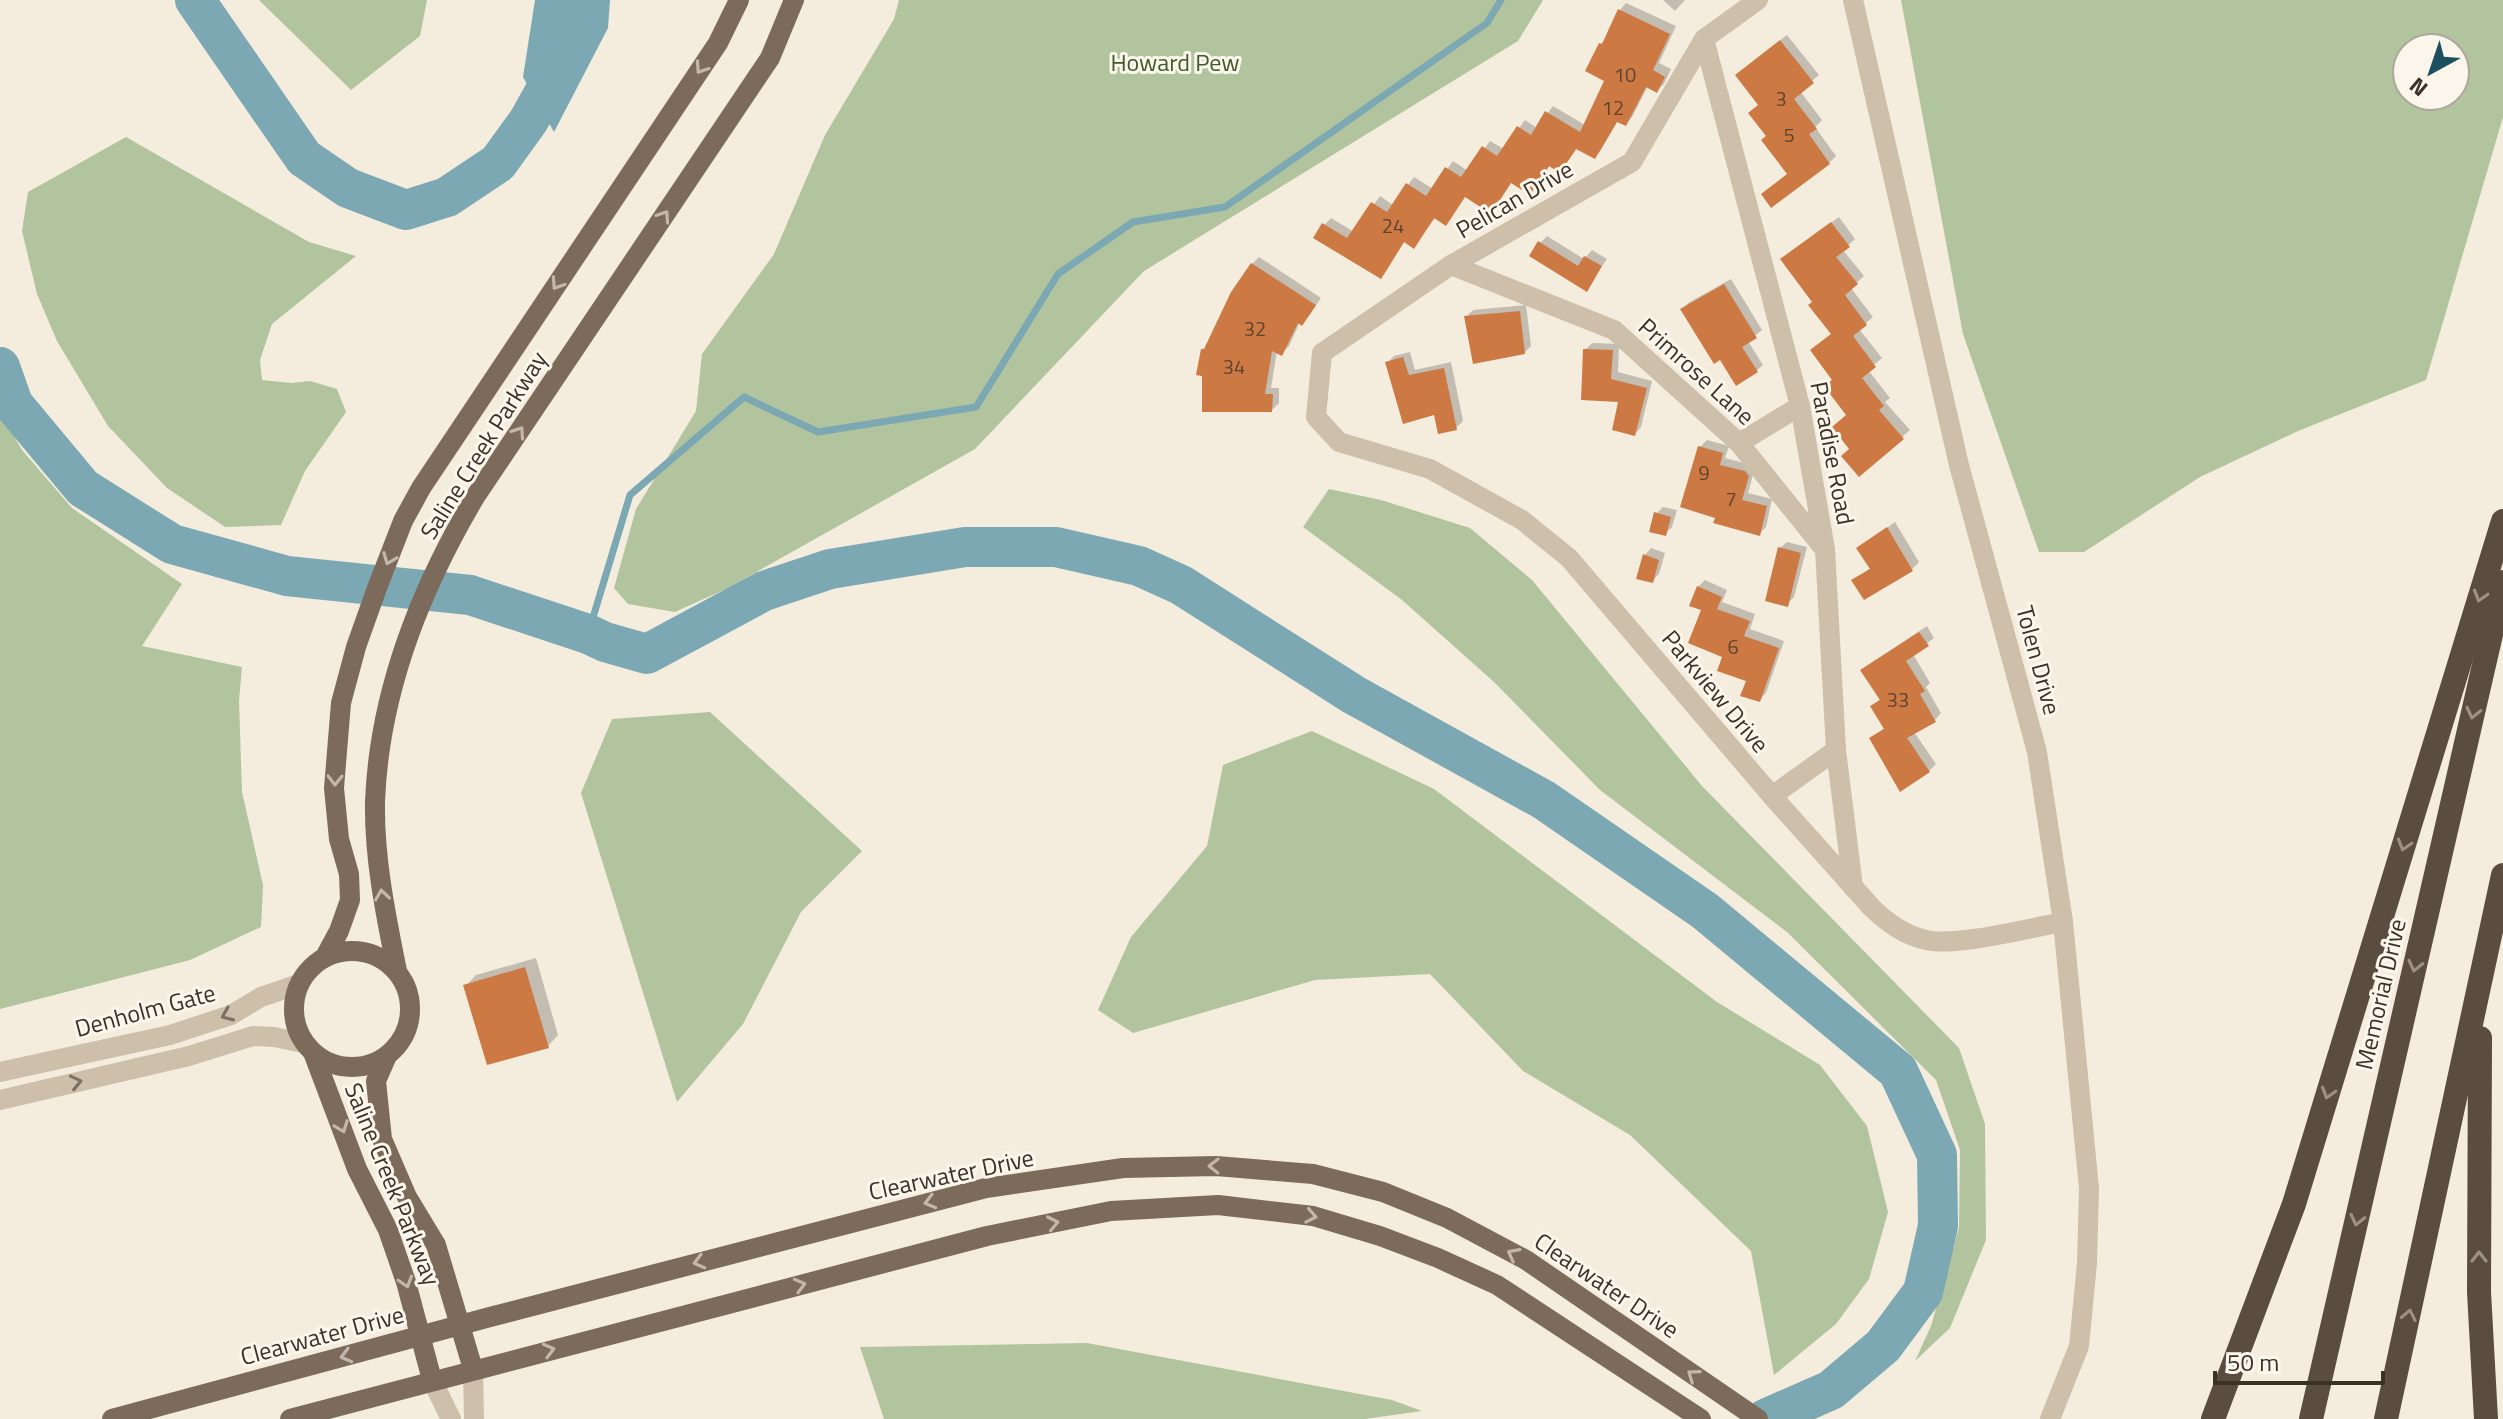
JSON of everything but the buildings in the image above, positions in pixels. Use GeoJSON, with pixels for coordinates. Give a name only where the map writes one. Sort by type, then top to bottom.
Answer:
{"type":"FeatureCollection","features":[{"type":"Feature","properties":{"kind":"highway"},"geometry":{"type":"LineString","coordinates":[[2213,1419],[2294,1204],[2503,521]]}},
{"type":"Feature","properties":{"kind":"highway","name":"Memorial Drive"},"geometry":{"type":"LineString","coordinates":[[2311,1419],[2503,582]]}},
{"type":"Feature","properties":{"kind":"highway"},"geometry":{"type":"LineString","coordinates":[[2386,1419],[2503,875]]}},
{"type":"Feature","properties":{"kind":"highway"},"geometry":{"type":"LineString","coordinates":[[2482,978],[2479,1276],[2486,1419]]}},
{"type":"Feature","properties":{"kind":"main road","name":"Saline Creek Parkway"},"geometry":{"type":"LineString","coordinates":[[325,957],[350,900],[349,874],[339,839],[334,788],[341,703],[377,588],[403,521],[421,488],[718,43],[739,0]]}},
{"type":"Feature","properties":{"kind":"main road","name":"Saline Creek Parkway"},"geometry":{"type":"LineString","coordinates":[[397,971],[381,893],[375,803],[391,698],[425,594],[451,538],[475,497],[770,58],[794,0]]}},
{"type":"Feature","properties":{"kind":"main road"},"geometry":{"type":"LineString","coordinates":[[345,951],[364,952],[382,959],[397,971],[407,988],[410,1017],[400,1044],[386,1058],[369,1066],[350,1068],[331,1064],[308,1049],[294,1022],[293,1003],[299,984],[310,968],[325,957],[345,951]]}},
{"type":"Feature","properties":{"kind":"main road","name":"Saline Creek Parkway"},"geometry":{"type":"LineString","coordinates":[[308,1049],[357,1169],[388,1230],[432,1380]]}},
{"type":"Feature","properties":{"kind":"main road","name":"Saline Creek Parkway"},"geometry":{"type":"LineString","coordinates":[[386,1058],[376,1081],[382,1139],[407,1197],[436,1245],[473,1369]]}},
{"type":"Feature","properties":{"kind":"main road","name":"Clearwater Drive"},"geometry":{"type":"LineString","coordinates":[[112,1419],[986,1188],[1123,1168],[1216,1166],[1313,1174],[1383,1192],[1447,1218],[1526,1260],[1758,1419]]}},
{"type":"Feature","properties":{"kind":"main road"},"geometry":{"type":"LineString","coordinates":[[290,1419],[987,1236],[1111,1211],[1218,1205],[1313,1216],[1438,1258],[1497,1285],[1701,1419]]}},
{"type":"Feature","properties":{"kind":"street","name":"Pelican Drive"},"geometry":{"type":"LineString","coordinates":[[1330,432],[1316,417],[1322,353],[1451,265],[1632,162],[1704,39],[1758,0]]}},
{"type":"Feature","properties":{"kind":"street","name":"Tolen Drive"},"geometry":{"type":"LineString","coordinates":[[1853,0],[1959,465],[2037,752],[2063,922],[2089,1188],[2087,1263],[2079,1346],[2050,1419]]}},
{"type":"Feature","properties":{"kind":"street","name":"Paradise Road"},"geometry":{"type":"LineString","coordinates":[[1704,39],[1800,406],[1825,549],[1836,750],[1853,887]]}},
{"type":"Feature","properties":{"kind":"street","name":"Primrose Lane"},"geometry":{"type":"LineString","coordinates":[[1451,265],[1614,330],[1739,443],[1825,549]]}},
{"type":"Feature","properties":{"kind":"street"},"geometry":{"type":"LineString","coordinates":[[1739,443],[1800,406]]}},
{"type":"Feature","properties":{"kind":"street","name":"Parkview Drive"},"geometry":{"type":"LineString","coordinates":[[1330,432],[1339,442],[1430,469],[1522,520],[1569,558],[1772,796],[1890,925],[1928,941],[1950,942],[2063,922]]}},
{"type":"Feature","properties":{"kind":"street"},"geometry":{"type":"LineString","coordinates":[[1772,796],[1836,750]]}},
{"type":"Feature","properties":{"kind":"street","name":"Denholm Gate"},"geometry":{"type":"LineString","coordinates":[[0,1072],[170,1035],[231,1015],[261,997],[299,984]]}},
{"type":"Feature","properties":{"kind":"street"},"geometry":{"type":"LineString","coordinates":[[0,1100],[189,1056],[253,1036],[274,1037],[308,1049]]}},
{"type":"Feature","properties":{"kind":"street","name":"Tolen Drive"},"geometry":{"type":"LineString","coordinates":[[2037,1419],[2079,1346]]}},
{"type":"Feature","properties":{"kind":"street"},"geometry":{"type":"LineString","coordinates":[[473,1369],[474,1419]]}},
{"type":"Feature","properties":{"kind":"street"},"geometry":{"type":"LineString","coordinates":[[432,1380],[451,1419]]}},
{"type":"Feature","properties":{"kind":"green space"},"geometry":{"type":"Polygon","coordinates":[[[259,0],[427,0],[420,36],[351,90],[259,0]]]}},
{"type":"Feature","properties":{"kind":"green space","name":"Howard Pew"},"geometry":{"type":"Polygon","coordinates":[[[899,0],[1543,0],[1518,41],[1144,271],[975,449],[728,588],[675,612],[628,604],[614,588],[636,509],[696,411],[702,354],[774,254],[825,135],[894,19],[899,0]]]}},
{"type":"Feature","properties":{"kind":"green space"},"geometry":{"type":"Polygon","coordinates":[[[1901,0],[2503,0],[2503,117],[2426,380],[2298,431],[2200,477],[2084,552],[2039,552],[1963,334],[1901,0]]]}},
{"type":"Feature","properties":{"kind":"green space"},"geometry":{"type":"Polygon","coordinates":[[[126,137],[309,242],[356,256],[272,324],[260,360],[262,380],[310,381],[337,389],[346,412],[305,471],[281,525],[225,527],[167,488],[108,426],[57,341],[37,294],[22,231],[28,192],[126,137]]]}},
{"type":"Feature","properties":{"kind":"green space"},"geometry":{"type":"Polygon","coordinates":[[[0,412],[22,450],[72,508],[182,584],[142,646],[242,667],[239,701],[242,792],[263,885],[261,927],[190,960],[0,1009],[0,412]]]}},
{"type":"Feature","properties":{"kind":"green space"},"geometry":{"type":"Polygon","coordinates":[[[1329,489],[1381,500],[1470,528],[1532,580],[1702,786],[1959,1048],[1985,1124],[1986,1240],[1950,1328],[1915,1361],[1931,1326],[1959,1228],[1960,1150],[1936,1080],[1787,932],[1600,790],[1494,682],[1402,600],[1303,527],[1329,489]]]}},
{"type":"Feature","properties":{"kind":"green space"},"geometry":{"type":"Polygon","coordinates":[[[710,712],[862,851],[801,912],[743,1024],[677,1102],[581,793],[612,719],[710,712]]]}},
{"type":"Feature","properties":{"kind":"green space"},"geometry":{"type":"Polygon","coordinates":[[[1312,731],[1434,789],[1717,1002],[1820,1065],[1867,1126],[1888,1212],[1869,1279],[1836,1324],[1774,1375],[1751,1251],[1630,1135],[1523,1071],[1430,974],[1315,980],[1133,1033],[1098,1010],[1131,937],[1207,846],[1223,765],[1312,731]]]}},
{"type":"Feature","properties":{"kind":"green space"},"geometry":{"type":"Polygon","coordinates":[[[1087,1343],[1392,1400],[1422,1411],[1365,1419],[884,1419],[860,1347],[1087,1343]]]}},
{"type":"Feature","properties":{"kind":"water"},"geometry":{"type":"Polygon","coordinates":[[[535,0],[610,0],[608,28],[554,132],[523,77],[535,0]]]}},
{"type":"Feature","properties":{"kind":"waterway"},"geometry":{"type":"LineString","coordinates":[[195,0],[304,158],[348,188],[406,210],[447,197],[498,163],[529,120],[580,28],[584,0]]}},
{"type":"Feature","properties":{"kind":"waterway"},"geometry":{"type":"LineString","coordinates":[[588,634],[630,495],[744,397],[818,432],[976,407],[1058,274],[1133,222],[1225,207],[1487,23],[1501,0]]}},
{"type":"Feature","properties":{"kind":"waterway"},"geometry":{"type":"LineString","coordinates":[[0,367],[13,404],[83,488],[172,544],[287,576],[470,595],[647,654],[764,591],[830,569],[965,547],[1056,547],[1139,566],[1181,585],[1354,695],[1544,800],[1705,911],[1898,1071],[1937,1155],[1938,1226],[1923,1292],[1883,1346],[1831,1390],[1765,1419]]}}]}
